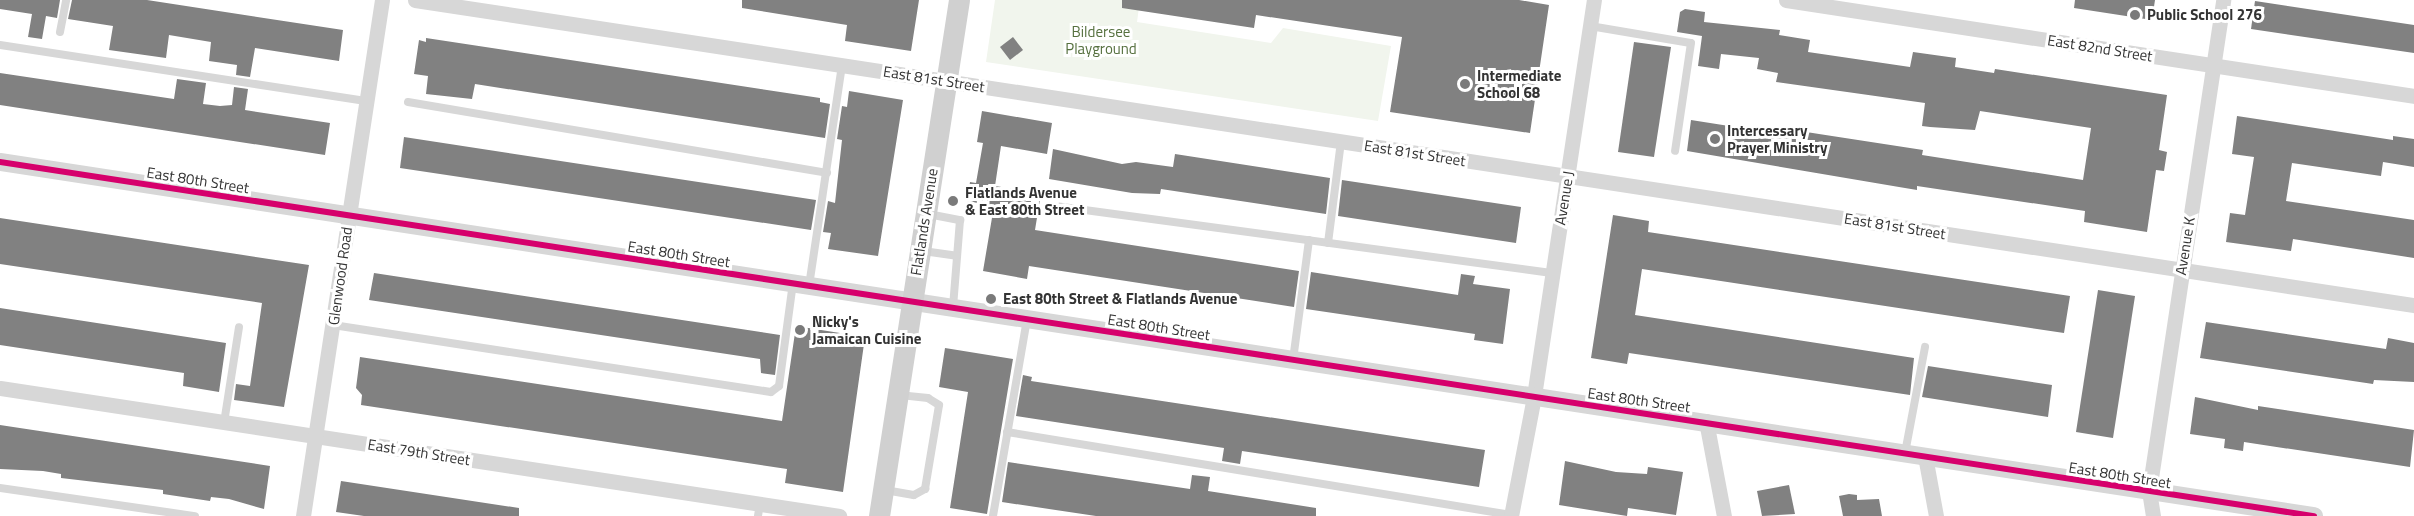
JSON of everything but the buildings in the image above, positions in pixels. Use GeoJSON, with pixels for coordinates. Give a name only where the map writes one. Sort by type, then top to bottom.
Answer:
{"type":"FeatureCollection","features":[{"type":"Feature","properties":{"kind":"main road","name":"Flatlands Avenue"},"geometry":{"type":"LineString","coordinates":[[879,516],[959,0]]}},
{"type":"Feature","properties":{"kind":"street","name":"Glenwood Road"},"geometry":{"type":"LineString","coordinates":[[303,516],[382,0]]}},
{"type":"Feature","properties":{"kind":"street","name":"East 81st Street"},"geometry":{"type":"LineString","coordinates":[[415,0],[2414,305]]}},
{"type":"Feature","properties":{"kind":"street","name":"Avenue J"},"geometry":{"type":"LineString","coordinates":[[1511,515],[1534,396],[1594,0]]}},
{"type":"Feature","properties":{"kind":"street","name":"East 82nd Street"},"geometry":{"type":"LineString","coordinates":[[1786,0],[2414,96]]}},
{"type":"Feature","properties":{"kind":"street","name":"Avenue K"},"geometry":{"type":"LineString","coordinates":[[2153,516],[2149,491],[2223,0]]}},
{"type":"Feature","properties":{"kind":"street","name":"East 80th Street"},"geometry":{"type":"LineString","coordinates":[[0,162],[2314,516]]}},
{"type":"Feature","properties":{"kind":"street","name":"East 79th Street"},"geometry":{"type":"LineString","coordinates":[[0,388],[759,510],[839,516]]}},
{"type":"Feature","properties":{"kind":"street"},"geometry":{"type":"LineString","coordinates":[[1706,422],[1724,516]]}},
{"type":"Feature","properties":{"kind":"street"},"geometry":{"type":"LineString","coordinates":[[1925,456],[1936,516]]}},
{"type":"Feature","properties":{"kind":"lane"},"geometry":{"type":"LineString","coordinates":[[60,32],[66,0]]}},
{"type":"Feature","properties":{"kind":"lane"},"geometry":{"type":"LineString","coordinates":[[1590,26],[1691,43],[1675,151]]}},
{"type":"Feature","properties":{"kind":"lane"},"geometry":{"type":"LineString","coordinates":[[0,45],[366,101]]}},
{"type":"Feature","properties":{"kind":"lane"},"geometry":{"type":"LineString","coordinates":[[333,325],[771,392],[779,386],[826,173],[842,65]]}},
{"type":"Feature","properties":{"kind":"lane"},"geometry":{"type":"LineString","coordinates":[[408,102],[826,173]]}},
{"type":"Feature","properties":{"kind":"lane"},"geometry":{"type":"LineString","coordinates":[[1328,243],[1341,141]]}},
{"type":"Feature","properties":{"kind":"lane"},"geometry":{"type":"LineString","coordinates":[[1055,206],[1552,273]]}},
{"type":"Feature","properties":{"kind":"lane"},"geometry":{"type":"LineString","coordinates":[[926,213],[960,220],[953,308]]}},
{"type":"Feature","properties":{"kind":"lane"},"geometry":{"type":"LineString","coordinates":[[1293,360],[1309,240]]}},
{"type":"Feature","properties":{"kind":"lane"},"geometry":{"type":"LineString","coordinates":[[920,251],[957,256]]}},
{"type":"Feature","properties":{"kind":"lane"},"geometry":{"type":"LineString","coordinates":[[993,516],[1027,319]]}},
{"type":"Feature","properties":{"kind":"lane"},"geometry":{"type":"LineString","coordinates":[[224,423],[239,327]]}},
{"type":"Feature","properties":{"kind":"lane"},"geometry":{"type":"LineString","coordinates":[[1905,453],[1924,347]]}},
{"type":"Feature","properties":{"kind":"lane"},"geometry":{"type":"LineString","coordinates":[[883,489],[914,495],[925,489],[939,405],[928,398],[898,395]]}},
{"type":"Feature","properties":{"kind":"lane"},"geometry":{"type":"LineString","coordinates":[[1007,432],[1511,515]]}},
{"type":"Feature","properties":{"kind":"lane"},"geometry":{"type":"LineString","coordinates":[[0,488],[195,516]]}},
{"type":"Feature","properties":{"kind":"green space","name":"Bildersee Playground"},"geometry":{"type":"Polygon","coordinates":[[[995,0],[1140,0],[1137,22],[1271,43],[1283,28],[1391,46],[1378,121],[986,62],[995,0]]]}},
{"type":"Feature","properties":{"kind":"cycle path"},"geometry":{"type":"LineString","coordinates":[[0,162],[2314,516]]}},
{"type":"Feature","properties":{"kind":"place","name":"Public School 276"},"geometry":{"type":"Point","coordinates":[2135,15]}},
{"type":"Feature","properties":{"kind":"place","name":"Intermediate School 68"},"geometry":{"type":"Point","coordinates":[1465,84]}},
{"type":"Feature","properties":{"kind":"place","name":"Intercessary Prayer Ministry"},"geometry":{"type":"Point","coordinates":[1715,139]}},
{"type":"Feature","properties":{"kind":"place","name":"Flatlands Avenue & East 80th Street"},"geometry":{"type":"Point","coordinates":[953,201]}},
{"type":"Feature","properties":{"kind":"place","name":"East 80th Street & Flatlands Avenue"},"geometry":{"type":"Point","coordinates":[991,299]}},
{"type":"Feature","properties":{"kind":"place","name":"Nicky's Jamaican Cuisine"},"geometry":{"type":"Point","coordinates":[800,330]}}]}
